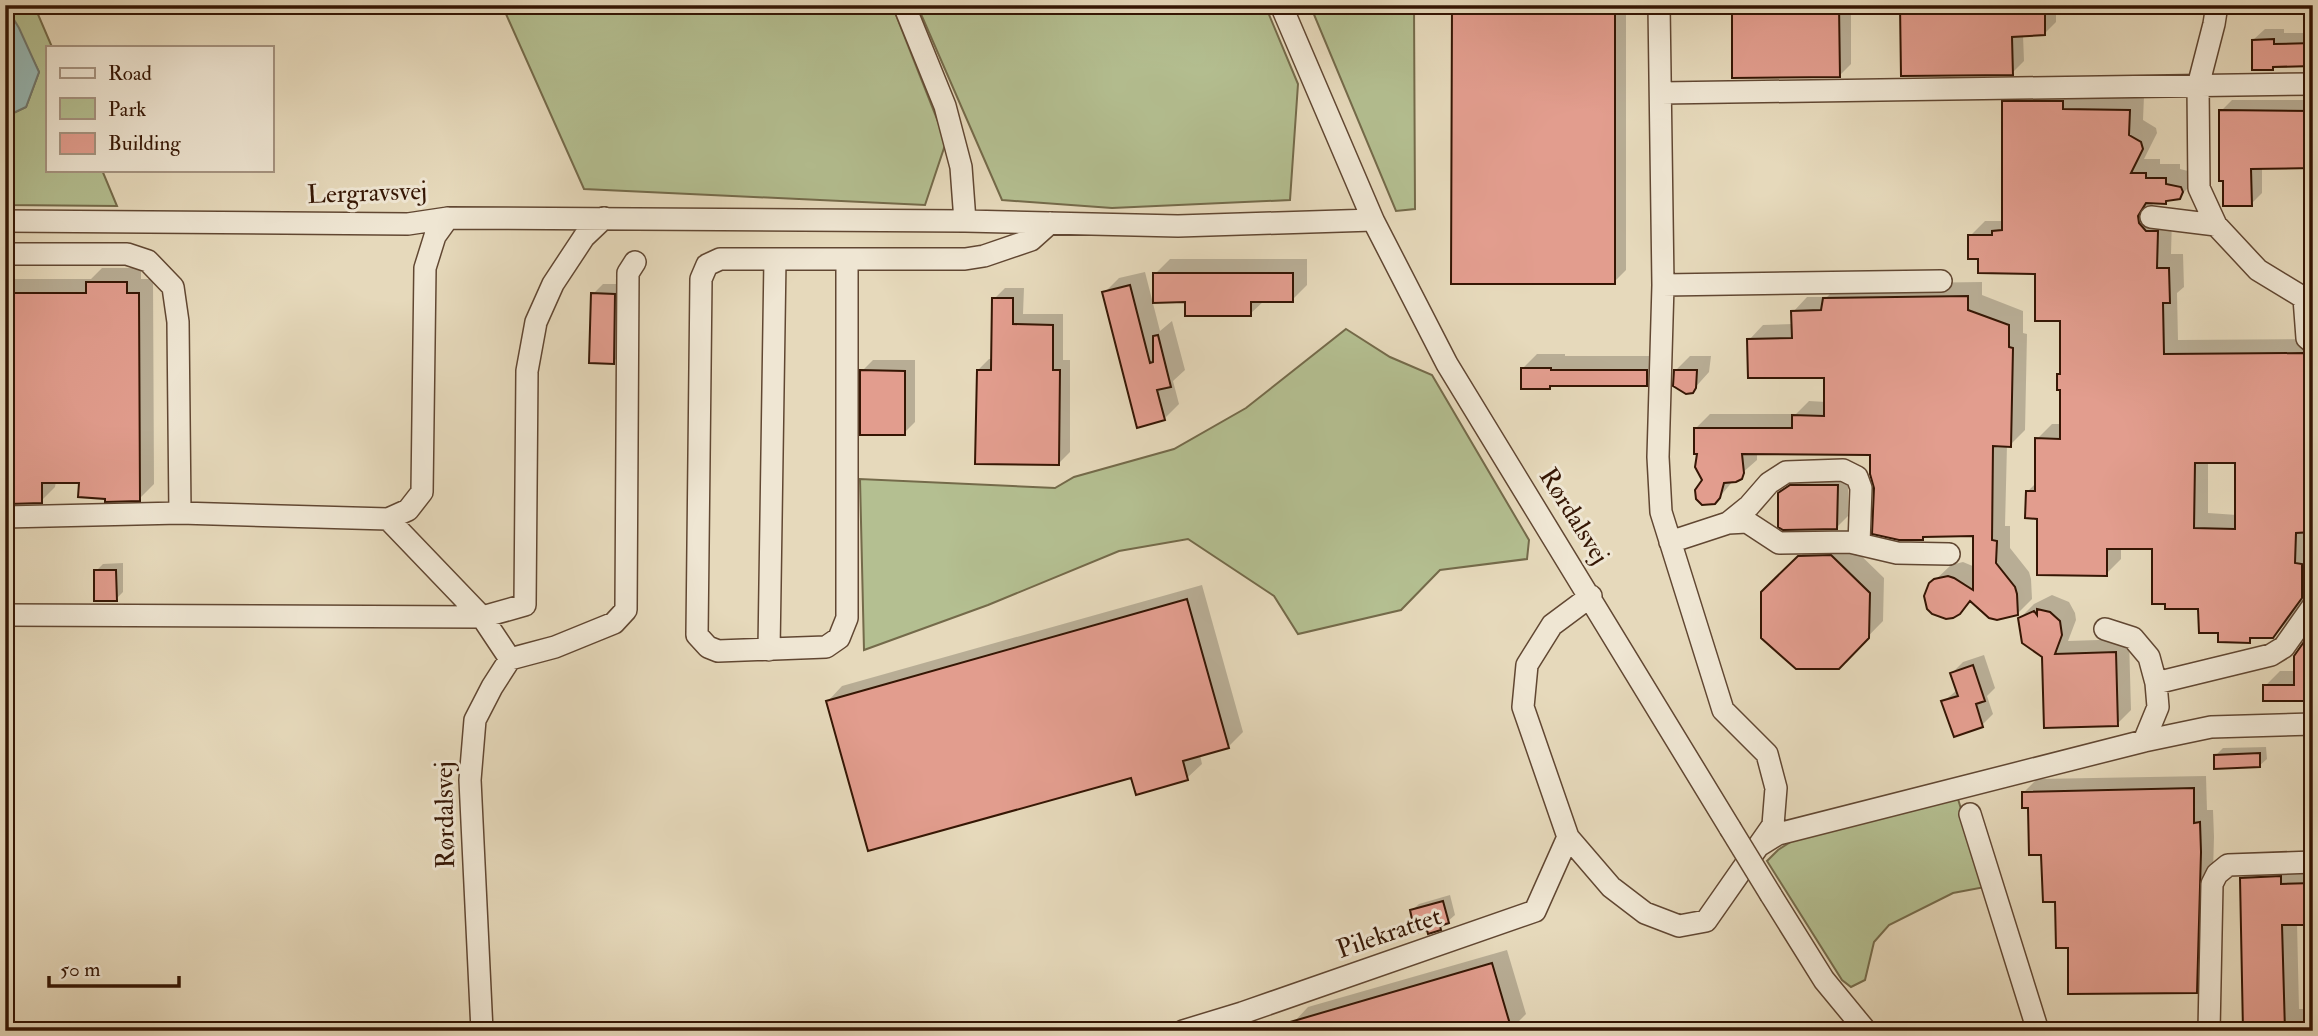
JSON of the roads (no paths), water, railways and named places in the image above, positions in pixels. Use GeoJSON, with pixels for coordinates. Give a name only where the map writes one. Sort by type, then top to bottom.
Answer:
{"type":"FeatureCollection","features":[{"type":"Feature","properties":{"kind":"street"},"geometry":{"type":"LineString","coordinates":[[904,5],[945,106],[961,167],[965,221]]}},
{"type":"Feature","properties":{"kind":"street","name":"Rørdalsvej"},"geometry":{"type":"LineString","coordinates":[[1281,5],[1373,220],[1447,364],[1824,980],[1866,1031]]}},
{"type":"Feature","properties":{"kind":"street"},"geometry":{"type":"LineString","coordinates":[[1591,596],[1552,625],[1527,665],[1526,675],[1523,707],[1568,837],[1611,887],[1645,913],[1679,926],[1706,921],[1773,825],[1776,788],[1767,754],[1723,710],[1661,512],[1658,457],[1663,285],[1659,5]]}},
{"type":"Feature","properties":{"kind":"street"},"geometry":{"type":"LineString","coordinates":[[2217,5],[2198,86],[2199,188],[2216,225],[2258,270],[2304,298],[2306,338],[2313,342]]}},
{"type":"Feature","properties":{"kind":"street"},"geometry":{"type":"LineString","coordinates":[[1661,93],[2313,84]]}},
{"type":"Feature","properties":{"kind":"street"},"geometry":{"type":"LineString","coordinates":[[448,218],[965,221],[1178,226],[1373,220]]}},
{"type":"Feature","properties":{"kind":"street","name":"Lergravsvej"},"geometry":{"type":"LineString","coordinates":[[5,220],[408,224],[448,218]]}},
{"type":"Feature","properties":{"kind":"street","name":"Lergravsvej"},"geometry":{"type":"LineString","coordinates":[[388,519],[408,510],[422,492],[425,268],[435,236],[448,218]]}},
{"type":"Feature","properties":{"kind":"street"},"geometry":{"type":"LineString","coordinates":[[5,615],[482,617],[525,605],[527,371],[536,322],[553,284],[584,237],[604,218]]}},
{"type":"Feature","properties":{"kind":"street"},"geometry":{"type":"LineString","coordinates":[[2151,218],[2216,225]]}},
{"type":"Feature","properties":{"kind":"street"},"geometry":{"type":"LineString","coordinates":[[847,259],[847,618],[839,638],[826,647],[718,652],[708,647],[697,635],[701,279],[707,265],[720,259],[984,256],[1031,240],[1050,223]]}},
{"type":"Feature","properties":{"kind":"street"},"geometry":{"type":"LineString","coordinates":[[5,254],[127,254],[148,261],[173,287],[178,322],[180,513]]}},
{"type":"Feature","properties":{"kind":"street"},"geometry":{"type":"LineString","coordinates":[[769,650],[775,259]]}},
{"type":"Feature","properties":{"kind":"street"},"geometry":{"type":"LineString","coordinates":[[5,517],[180,513],[388,519],[482,617],[510,659],[555,647],[614,623],[626,610],[628,273],[635,262]]}},
{"type":"Feature","properties":{"kind":"street"},"geometry":{"type":"LineString","coordinates":[[1663,285],[1941,281]]}},
{"type":"Feature","properties":{"kind":"street"},"geometry":{"type":"LineString","coordinates":[[1728,523],[1749,506],[1769,483],[1786,472],[1843,470],[1857,477],[1861,488],[1859,544]]}},
{"type":"Feature","properties":{"kind":"street"},"geometry":{"type":"LineString","coordinates":[[1670,542],[1728,523],[1747,522],[1779,543],[1850,542],[1897,553],[1949,554]]}},
{"type":"Feature","properties":{"kind":"street"},"geometry":{"type":"LineString","coordinates":[[2156,682],[2271,655],[2284,647],[2313,606]]}},
{"type":"Feature","properties":{"kind":"street"},"geometry":{"type":"LineString","coordinates":[[2105,629],[2133,638],[2149,657],[2156,682],[2158,707],[2144,741]]}},
{"type":"Feature","properties":{"kind":"street","name":"Rørdalsvej"},"geometry":{"type":"LineString","coordinates":[[482,1031],[470,780],[475,720],[510,659]]}},
{"type":"Feature","properties":{"kind":"street"},"geometry":{"type":"LineString","coordinates":[[1760,845],[1778,834],[2144,741],[2211,727],[2313,724]]}},
{"type":"Feature","properties":{"kind":"street"},"geometry":{"type":"LineString","coordinates":[[1970,814],[2038,1031]]}},
{"type":"Feature","properties":{"kind":"street","name":"Pilekrattet"},"geometry":{"type":"LineString","coordinates":[[1183,1031],[1535,911],[1568,837]]}},
{"type":"Feature","properties":{"kind":"street"},"geometry":{"type":"LineString","coordinates":[[2209,1031],[2212,884],[2217,874],[2228,865],[2313,862]]}},
{"type":"Feature","properties":{"kind":"water"},"geometry":{"type":"Polygon","coordinates":[[[5,5],[39,72],[26,107],[5,117],[5,5]]]}}]}
